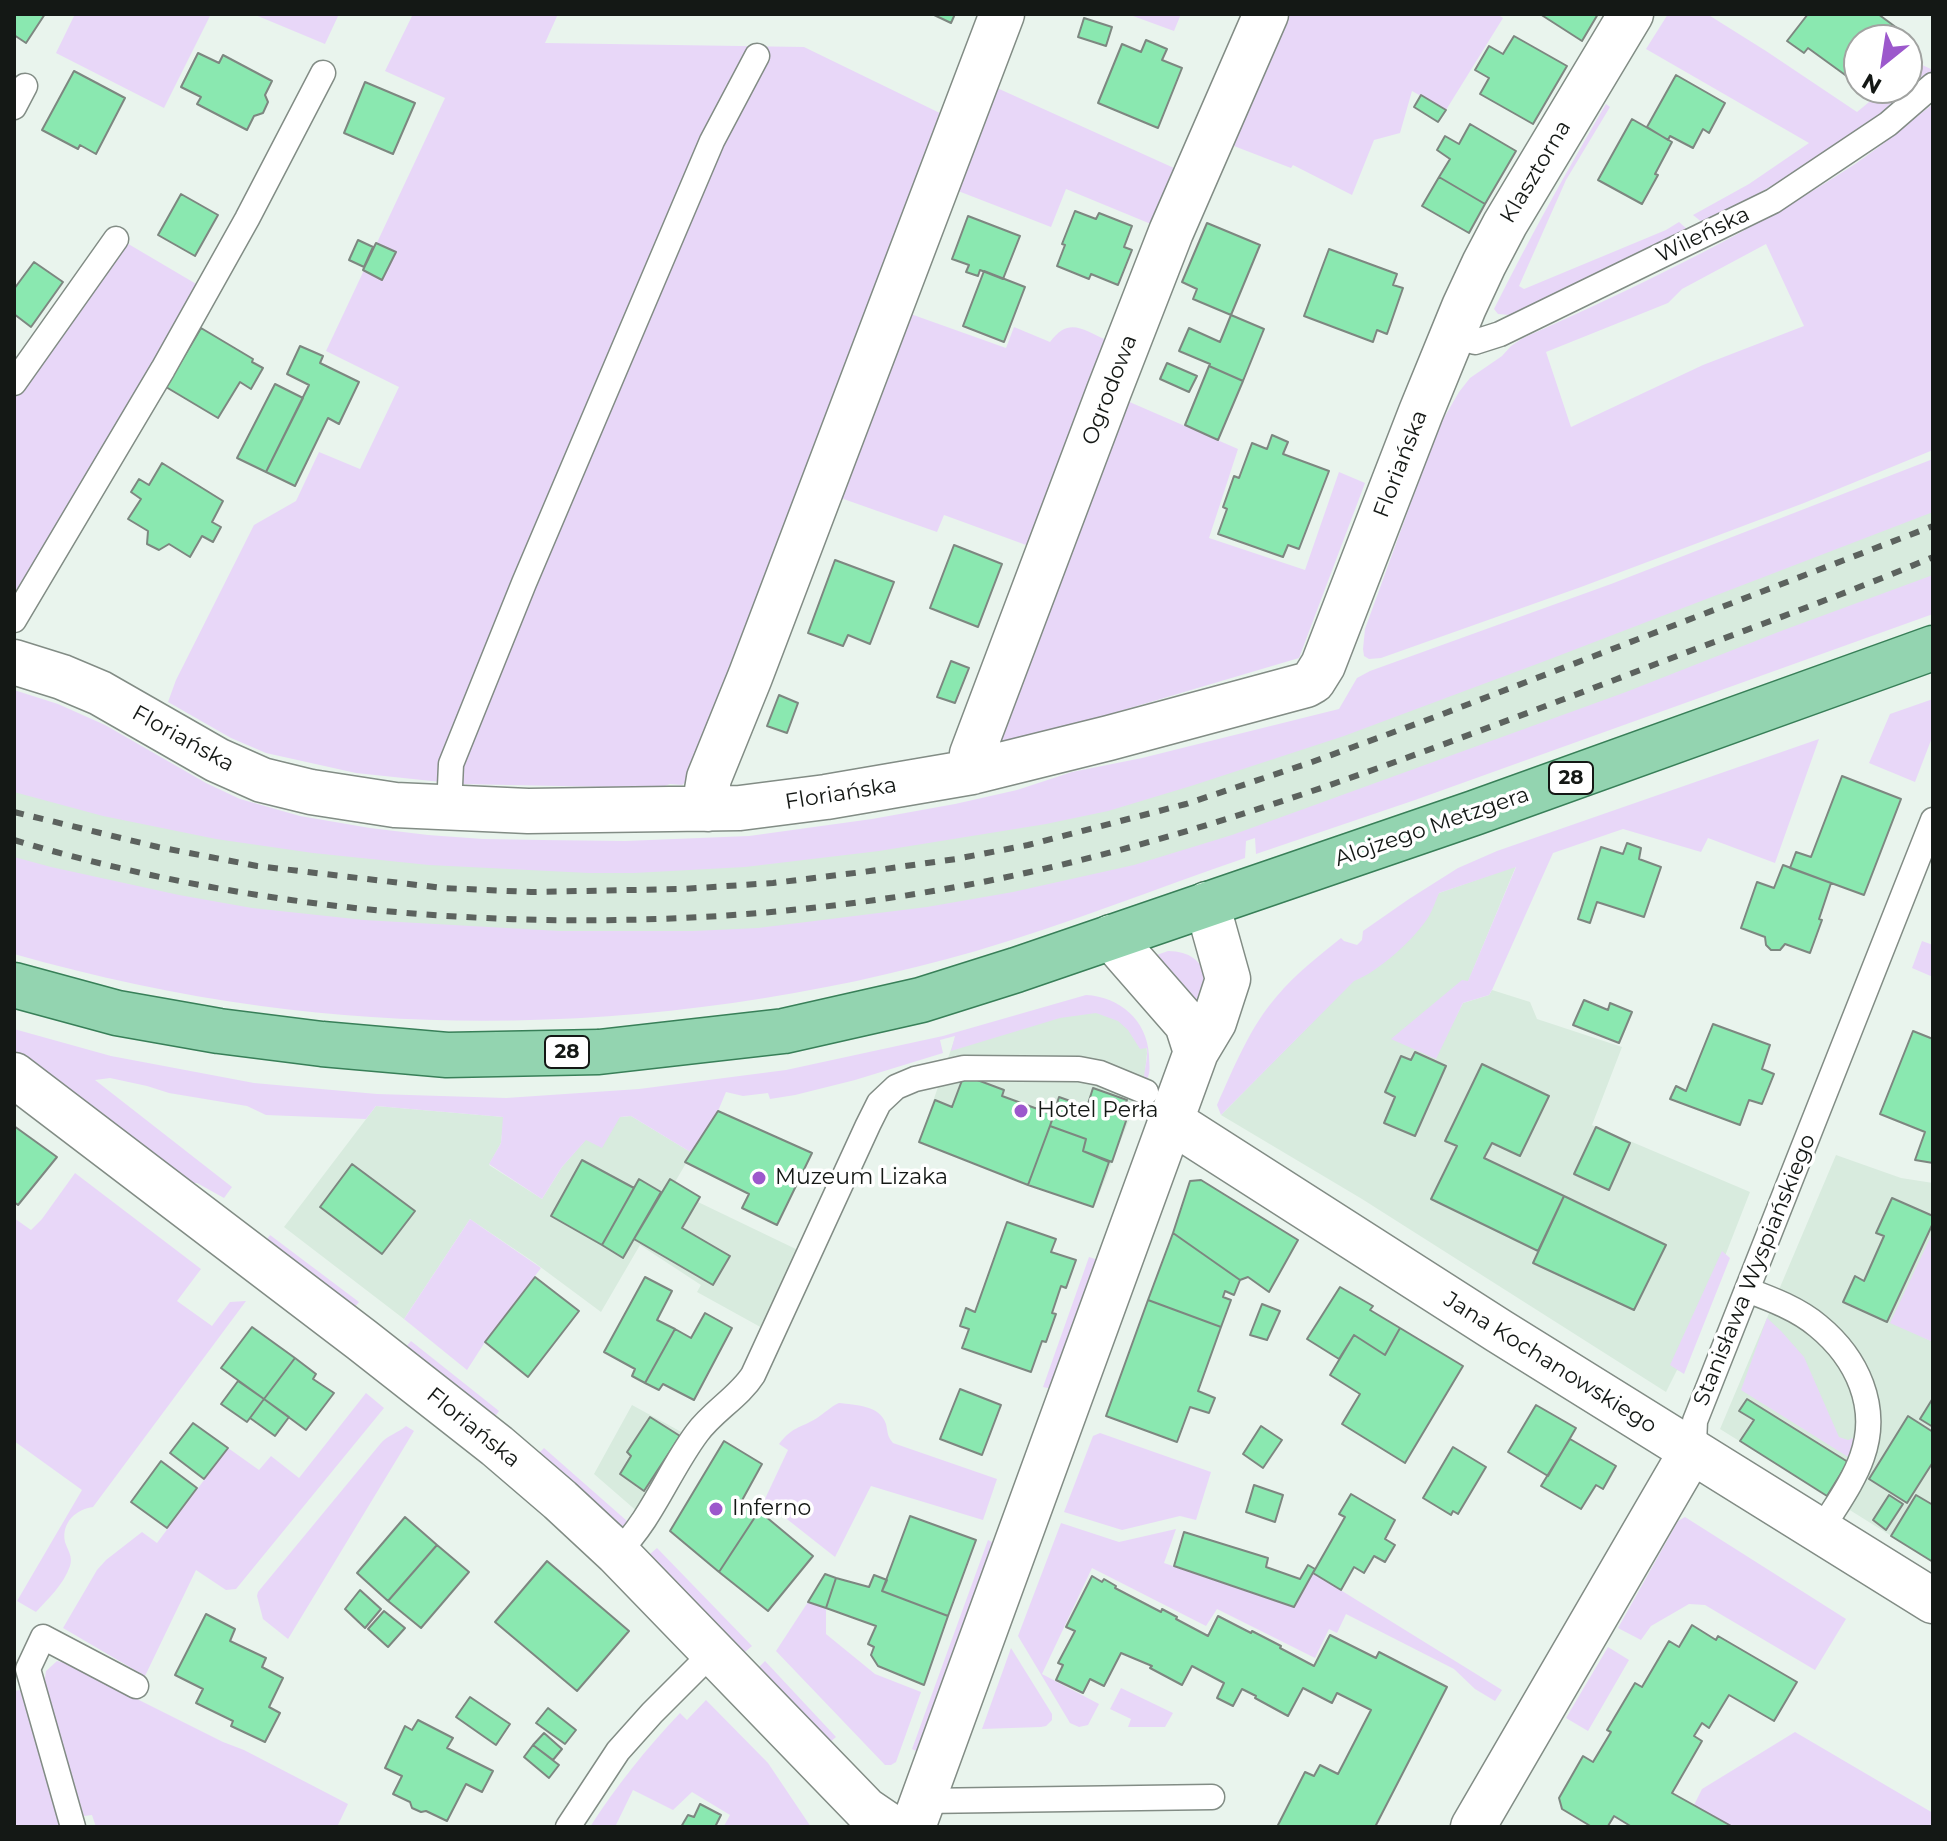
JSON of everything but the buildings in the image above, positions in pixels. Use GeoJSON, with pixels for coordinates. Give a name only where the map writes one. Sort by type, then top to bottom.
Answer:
{"type":"FeatureCollection","features":[{"type":"Feature","properties":{"kind":"main road","name":"Alojzego Metzgera"},"geometry":{"type":"LineString","coordinates":[[1111,937],[1474,813],[1933,648]]}},
{"type":"Feature","properties":{"kind":"main road","name":"28"},"geometry":{"type":"LineString","coordinates":[[14,985],[117,1013],[219,1031],[322,1044],[447,1055],[599,1052],[784,1031],[921,1000],[1111,937]]}},
{"type":"Feature","properties":{"kind":"street"},"geometry":{"type":"LineString","coordinates":[[708,809],[709,778],[762,648],[1002,14]]}},
{"type":"Feature","properties":{"kind":"street","name":"Ogrodowa"},"geometry":{"type":"LineString","coordinates":[[972,772],[972,754],[1109,391],[1171,232],[1266,14]]}},
{"type":"Feature","properties":{"kind":"street","name":"Klasztorna"},"geometry":{"type":"LineString","coordinates":[[1452,336],[1505,224],[1631,14]]}},
{"type":"Feature","properties":{"kind":"street","name":"Floriańska"},"geometry":{"type":"LineString","coordinates":[[14,662],[100,693],[217,760],[262,780],[311,792],[395,805],[528,811],[740,808],[972,772],[1278,693],[1313,681],[1323,665],[1452,336]]}},
{"type":"Feature","properties":{"kind":"street"},"geometry":{"type":"LineString","coordinates":[[909,1818],[1158,1107],[1214,1022],[1228,979],[1207,904]]}},
{"type":"Feature","properties":{"kind":"street"},"geometry":{"type":"LineString","coordinates":[[1111,937],[1187,1024],[1196,1052]]}},
{"type":"Feature","properties":{"kind":"street","name":"Floriańska"},"geometry":{"type":"LineString","coordinates":[[14,1075],[463,1419],[560,1500],[617,1553],[866,1810],[909,1818]]}},
{"type":"Feature","properties":{"kind":"street","name":"Jana Kochanowskiego"},"geometry":{"type":"LineString","coordinates":[[1158,1107],[1691,1452],[1933,1601]]}},
{"type":"Feature","properties":{"kind":"street","name":"Stanisława Wyspiańskiego"},"geometry":{"type":"LineString","coordinates":[[1473,1827],[1691,1452]]}},
{"type":"Feature","properties":{"kind":"lane"},"geometry":{"type":"LineString","coordinates":[[449,808],[451,764],[518,598],[712,141],[757,56]]}},
{"type":"Feature","properties":{"kind":"lane"},"geometry":{"type":"LineString","coordinates":[[14,620],[163,369],[247,219],[323,73]]}},
{"type":"Feature","properties":{"kind":"lane","name":"Wileńska"},"geometry":{"type":"LineString","coordinates":[[1452,336],[1475,342],[1500,334],[1773,201],[1888,124],[1933,85]]}},
{"type":"Feature","properties":{"kind":"lane"},"geometry":{"type":"LineString","coordinates":[[14,383],[116,239]]}},
{"type":"Feature","properties":{"kind":"lane","name":"Stanisława Wyspiańskiego"},"geometry":{"type":"LineString","coordinates":[[1691,1452],[1695,1421],[1933,820]]}},
{"type":"Feature","properties":{"kind":"lane"},"geometry":{"type":"LineString","coordinates":[[617,1553],[637,1532],[694,1437],[753,1375],[868,1125],[879,1103],[890,1091],[915,1079],[964,1068],[1079,1069],[1100,1073],[1158,1107]]}},
{"type":"Feature","properties":{"kind":"lane"},"geometry":{"type":"LineString","coordinates":[[1747,1290],[1784,1305],[1817,1324],[1847,1357],[1864,1389],[1868,1432],[1862,1459],[1820,1532]]}},
{"type":"Feature","properties":{"kind":"lane"},"geometry":{"type":"LineString","coordinates":[[73,1827],[28,1669],[43,1637],[136,1686]]}},
{"type":"Feature","properties":{"kind":"lane"},"geometry":{"type":"LineString","coordinates":[[568,1827],[618,1751],[713,1652]]}},
{"type":"Feature","properties":{"kind":"lane"},"geometry":{"type":"LineString","coordinates":[[909,1818],[1212,1797]]}},
{"type":"Feature","properties":{"kind":"shaded area"},"geometry":{"type":"Polygon","coordinates":[[[75,14],[211,14],[164,108],[56,53],[75,14]]]}},
{"type":"Feature","properties":{"kind":"shaded area"},"geometry":{"type":"Polygon","coordinates":[[[253,14],[339,14],[325,44],[253,14]]]}},
{"type":"Feature","properties":{"kind":"shaded area"},"geometry":{"type":"Polygon","coordinates":[[[413,14],[558,14],[545,43],[804,47],[948,117],[696,774],[682,785],[670,784],[659,788],[460,784],[356,773],[266,753],[231,738],[168,702],[176,680],[254,525],[296,501],[319,452],[360,469],[399,387],[326,351],[445,98],[385,71],[413,14]]]}},
{"type":"Feature","properties":{"kind":"shaded area"},"geometry":{"type":"Polygon","coordinates":[[[1134,14],[1181,14],[1174,31],[1134,14]]]}},
{"type":"Feature","properties":{"kind":"shaded area"},"geometry":{"type":"Polygon","coordinates":[[[1278,14],[1497,14],[1503,18],[1446,110],[1412,91],[1400,133],[1374,140],[1352,195],[1293,165],[1291,168],[1221,141],[1278,14]]]}},
{"type":"Feature","properties":{"kind":"shaded area"},"geometry":{"type":"Polygon","coordinates":[[[1668,14],[1707,14],[1857,112],[1867,104],[1892,104],[1831,150],[1703,223],[1693,215],[1749,184],[1809,143],[1646,49],[1668,14]]]}},
{"type":"Feature","properties":{"kind":"shaded area"},"geometry":{"type":"Polygon","coordinates":[[[1923,65],[1933,70],[1923,78],[1923,65]]]}},
{"type":"Feature","properties":{"kind":"shaded area"},"geometry":{"type":"Polygon","coordinates":[[[986,83],[1185,173],[1163,229],[1066,189],[1051,227],[953,189],[986,83]]]}},
{"type":"Feature","properties":{"kind":"shaded area"},"geometry":{"type":"Polygon","coordinates":[[[1606,104],[1610,107],[1566,180],[1519,286],[1524,289],[1679,222],[1688,230],[1526,309],[1510,315],[1498,314],[1494,309],[1507,283],[1606,104]]]}},
{"type":"Feature","properties":{"kind":"shaded area"},"geometry":{"type":"Polygon","coordinates":[[[1933,104],[1933,450],[1804,503],[1581,587],[1381,658],[1364,656],[1365,629],[1438,428],[1470,378],[1523,338],[1650,279],[1775,213],[1855,164],[1933,104]],[[1766,244],[1682,289],[1668,303],[1546,352],[1571,427],[1703,365],[1804,326],[1766,244]]]}},
{"type":"Feature","properties":{"kind":"shaded area"},"geometry":{"type":"Polygon","coordinates":[[[125,242],[203,288],[14,606],[14,396],[125,242]]]}},
{"type":"Feature","properties":{"kind":"shaded area"},"geometry":{"type":"Polygon","coordinates":[[[905,312],[1006,348],[1014,327],[1050,342],[1070,327],[1083,329],[1107,340],[1037,549],[944,515],[937,532],[835,496],[905,312]]]}},
{"type":"Feature","properties":{"kind":"shaded area"},"geometry":{"type":"Polygon","coordinates":[[[1118,397],[1238,449],[1209,538],[1305,570],[1339,472],[1365,483],[1299,658],[991,746],[1118,397]]]}},
{"type":"Feature","properties":{"kind":"shaded area"},"geometry":{"type":"Polygon","coordinates":[[[1933,459],[1933,512],[1344,736],[1108,811],[1046,824],[879,851],[745,867],[589,873],[429,865],[313,853],[216,839],[103,816],[14,792],[14,690],[58,704],[105,725],[240,799],[300,816],[370,828],[483,839],[625,841],[749,836],[872,819],[1017,790],[1072,772],[1142,758],[1339,709],[1357,678],[1370,671],[1611,584],[1933,459]]]}},
{"type":"Feature","properties":{"kind":"shaded area"},"geometry":{"type":"Polygon","coordinates":[[[1933,494],[1933,601],[1096,884],[754,934],[587,938],[213,910],[14,865],[14,783],[599,869],[1084,806],[1933,494]]]}},
{"type":"Feature","properties":{"kind":"shaded area"},"geometry":{"type":"Polygon","coordinates":[[[1933,575],[1933,614],[1256,854],[1255,838],[1246,841],[1245,858],[1044,929],[889,974],[801,992],[711,1006],[531,1020],[351,1016],[230,1002],[137,984],[14,954],[14,857],[179,895],[252,908],[364,920],[560,931],[758,928],[927,907],[1013,892],[1134,865],[1232,835],[1626,692],[1933,575]]]}},
{"type":"Feature","properties":{"kind":"shaded area"},"geometry":{"type":"Polygon","coordinates":[[[1933,699],[1933,735],[1915,782],[1869,763],[1890,714],[1933,699]]]}},
{"type":"Feature","properties":{"kind":"shaded area"},"geometry":{"type":"Polygon","coordinates":[[[1819,739],[1775,863],[1708,838],[1701,852],[1623,829],[1553,853],[1492,990],[1489,995],[1463,1003],[1436,1059],[1391,1039],[1462,980],[1468,981],[1516,867],[1439,893],[1423,925],[1405,944],[1385,963],[1354,981],[1221,1115],[1217,1105],[1259,1021],[1292,980],[1341,938],[1357,945],[1362,940],[1363,931],[1409,899],[1458,868],[1497,851],[1819,739]]]}},
{"type":"Feature","properties":{"kind":"shaded area"},"geometry":{"type":"Polygon","coordinates":[[[1516,866],[1443,1042],[1463,1003],[1489,995],[1492,990],[1530,1002],[1537,1019],[1622,1047],[1592,1125],[1750,1192],[1680,1371],[1677,1370],[1666,1392],[1362,1199],[1221,1115],[1439,893],[1516,866]]]}},
{"type":"Feature","properties":{"kind":"shaded area"},"geometry":{"type":"Polygon","coordinates":[[[1922,941],[1933,945],[1933,977],[1912,968],[1922,941]]]}},
{"type":"Feature","properties":{"kind":"shaded area"},"geometry":{"type":"Polygon","coordinates":[[[1168,951],[1183,953],[1200,965],[1207,985],[1208,1022],[1154,956],[1168,951]]]}},
{"type":"Feature","properties":{"kind":"shaded area"},"geometry":{"type":"Polygon","coordinates":[[[1086,995],[1110,1000],[1137,1021],[1147,1042],[1150,1068],[1147,1079],[1144,1080],[1147,1048],[1140,1049],[1118,1021],[1096,1013],[1060,1018],[951,1051],[955,1036],[940,1040],[943,1053],[795,1095],[770,1099],[768,1093],[743,1096],[726,1092],[692,1153],[631,1116],[620,1117],[602,1148],[586,1140],[562,1167],[542,1199],[489,1164],[501,1143],[503,1117],[376,1106],[366,1119],[266,1115],[247,1106],[169,1093],[110,1078],[95,1080],[232,1187],[224,1198],[197,1183],[191,1183],[14,1054],[14,1029],[111,1056],[254,1083],[377,1094],[506,1098],[639,1089],[786,1070],[943,1036],[1086,995]]]}},
{"type":"Feature","properties":{"kind":"shaded area"},"geometry":{"type":"Polygon","coordinates":[[[1092,998],[1146,1041],[1147,1053],[1144,1083],[1094,1207],[919,1142],[956,1035],[1092,998]]]}},
{"type":"Feature","properties":{"kind":"shaded area"},"geometry":{"type":"Polygon","coordinates":[[[376,1106],[504,1117],[501,1143],[489,1165],[542,1199],[562,1167],[586,1139],[620,1117],[631,1116],[692,1153],[675,1182],[700,1197],[698,1202],[802,1252],[764,1329],[697,1292],[701,1285],[640,1245],[601,1312],[470,1219],[404,1319],[284,1227],[376,1106]]]}},
{"type":"Feature","properties":{"kind":"shaded area"},"geometry":{"type":"Polygon","coordinates":[[[1836,1155],[1901,1178],[1933,1183],[1933,1321],[1925,1338],[1933,1342],[1933,1562],[1720,1429],[1836,1155]]]}},
{"type":"Feature","properties":{"kind":"shaded area"},"geometry":{"type":"Polygon","coordinates":[[[75,1173],[201,1269],[177,1301],[212,1326],[230,1302],[246,1301],[93,1507],[81,1510],[68,1523],[64,1535],[71,1556],[70,1566],[60,1585],[36,1612],[17,1601],[82,1490],[14,1441],[14,1218],[31,1230],[75,1173]]]}},
{"type":"Feature","properties":{"kind":"shaded area"},"geometry":{"type":"Polygon","coordinates":[[[470,1219],[541,1268],[467,1370],[404,1319],[470,1219]]]}},
{"type":"Feature","properties":{"kind":"shaded area"},"geometry":{"type":"Polygon","coordinates":[[[1933,1232],[1933,1342],[1890,1323],[1933,1232]]]}},
{"type":"Feature","properties":{"kind":"shaded area"},"geometry":{"type":"Polygon","coordinates":[[[270,1235],[359,1302],[354,1308],[265,1242],[270,1235]]]}},
{"type":"Feature","properties":{"kind":"shaded area"},"geometry":{"type":"Polygon","coordinates":[[[1722,1251],[1730,1258],[1684,1374],[1670,1365],[1722,1251]]]}},
{"type":"Feature","properties":{"kind":"shaded area"},"geometry":{"type":"Polygon","coordinates":[[[1089,1257],[1098,1260],[1052,1389],[1043,1387],[1089,1257]]]}},
{"type":"Feature","properties":{"kind":"shaded area"},"geometry":{"type":"Polygon","coordinates":[[[1767,1318],[1804,1357],[1839,1437],[1848,1440],[1859,1436],[1853,1460],[1741,1390],[1767,1318]]]}},
{"type":"Feature","properties":{"kind":"shaded area"},"geometry":{"type":"Polygon","coordinates":[[[411,1341],[499,1411],[494,1418],[405,1348],[411,1341]]]}},
{"type":"Feature","properties":{"kind":"shaded area"},"geometry":{"type":"Polygon","coordinates":[[[366,1393],[384,1408],[236,1589],[226,1590],[196,1570],[145,1676],[63,1628],[106,1560],[142,1532],[157,1543],[228,1448],[259,1470],[271,1456],[299,1478],[366,1393]]]}},
{"type":"Feature","properties":{"kind":"shaded area"},"geometry":{"type":"Polygon","coordinates":[[[839,1403],[866,1407],[878,1413],[893,1443],[997,1479],[983,1520],[871,1486],[835,1557],[764,1501],[788,1450],[779,1444],[792,1431],[839,1403]]]}},
{"type":"Feature","properties":{"kind":"shaded area"},"geometry":{"type":"Polygon","coordinates":[[[632,1405],[685,1434],[639,1513],[594,1474],[632,1405]]]}},
{"type":"Feature","properties":{"kind":"shaded area"},"geometry":{"type":"Polygon","coordinates":[[[406,1426],[414,1431],[288,1639],[263,1619],[258,1592],[381,1443],[406,1426]]]}},
{"type":"Feature","properties":{"kind":"shaded area"},"geometry":{"type":"Polygon","coordinates":[[[1100,1433],[1211,1472],[1196,1520],[1180,1516],[1122,1530],[1064,1512],[1093,1436],[1100,1433]]]}},
{"type":"Feature","properties":{"kind":"shaded area"},"geometry":{"type":"Polygon","coordinates":[[[544,1448],[627,1521],[622,1528],[538,1454],[544,1448]]]}},
{"type":"Feature","properties":{"kind":"shaded area"},"geometry":{"type":"Polygon","coordinates":[[[1685,1517],[1846,1619],[1815,1670],[1705,1605],[1689,1604],[1651,1626],[1641,1640],[1618,1628],[1678,1521],[1685,1517]]]}},
{"type":"Feature","properties":{"kind":"shaded area"},"geometry":{"type":"Polygon","coordinates":[[[1061,1523],[1119,1542],[1176,1529],[1164,1563],[1294,1607],[1313,1573],[1502,1690],[1495,1701],[1475,1689],[1454,1669],[1346,1614],[1337,1633],[1329,1629],[1315,1658],[1217,1609],[1206,1626],[1092,1568],[1042,1674],[1099,1704],[1088,1725],[1079,1727],[1070,1723],[1018,1636],[1061,1523]]]}},
{"type":"Feature","properties":{"kind":"shaded area"},"geometry":{"type":"Polygon","coordinates":[[[988,1540],[996,1544],[920,1753],[912,1749],[988,1540]]]}},
{"type":"Feature","properties":{"kind":"shaded area"},"geometry":{"type":"Polygon","coordinates":[[[657,1548],[752,1646],[745,1652],[650,1554],[657,1548]]]}},
{"type":"Feature","properties":{"kind":"shaded area"},"geometry":{"type":"Polygon","coordinates":[[[808,1602],[826,1608],[826,1634],[875,1674],[921,1692],[896,1762],[891,1765],[885,1765],[776,1651],[808,1602]]]}},
{"type":"Feature","properties":{"kind":"shaded area"},"geometry":{"type":"Polygon","coordinates":[[[1608,1647],[1629,1660],[1588,1731],[1566,1718],[1608,1647]]]}},
{"type":"Feature","properties":{"kind":"shaded area"},"geometry":{"type":"Polygon","coordinates":[[[1011,1648],[1052,1714],[1052,1720],[1041,1727],[982,1729],[1011,1648]]]}},
{"type":"Feature","properties":{"kind":"shaded area"},"geometry":{"type":"Polygon","coordinates":[[[57,1661],[244,1750],[348,1804],[337,1827],[96,1827],[92,1815],[84,1816],[44,1685],[46,1671],[57,1661]]]}},
{"type":"Feature","properties":{"kind":"shaded area"},"geometry":{"type":"Polygon","coordinates":[[[765,1661],[836,1737],[830,1742],[759,1667],[765,1661]]]}},
{"type":"Feature","properties":{"kind":"shaded area"},"geometry":{"type":"Polygon","coordinates":[[[1121,1688],[1173,1713],[1165,1727],[1128,1727],[1131,1719],[1110,1709],[1121,1688]]]}},
{"type":"Feature","properties":{"kind":"shaded area"},"geometry":{"type":"Polygon","coordinates":[[[20,1690],[62,1827],[14,1827],[14,1691],[20,1690]]]}},
{"type":"Feature","properties":{"kind":"shaded area"},"geometry":{"type":"Polygon","coordinates":[[[706,1700],[768,1763],[811,1827],[726,1827],[730,1815],[692,1792],[673,1810],[633,1790],[615,1827],[590,1827],[621,1782],[667,1727],[680,1713],[687,1720],[706,1700]]]}},
{"type":"Feature","properties":{"kind":"shaded area"},"geometry":{"type":"Polygon","coordinates":[[[1795,1732],[1933,1813],[1929,1827],[1733,1827],[1694,1805],[1702,1789],[1795,1732]]]}},
{"type":"Feature","properties":{"kind":"railway"},"geometry":{"type":"LineString","coordinates":[[14,812],[158,847],[257,866],[443,888],[531,892],[682,889],[773,883],[956,859],[1028,845],[1186,804],[1312,762],[1933,526]]}},
{"type":"Feature","properties":{"kind":"railway"},"geometry":{"type":"LineString","coordinates":[[14,840],[137,872],[263,896],[391,912],[520,919],[650,919],[779,911],[906,896],[1105,854],[1327,786],[1472,734],[1933,557]]}},
{"type":"Feature","properties":{"kind":"place","name":"Hotel Perła"},"geometry":{"type":"Point","coordinates":[1021,1111]}},
{"type":"Feature","properties":{"kind":"place","name":"Muzeum Lizaka"},"geometry":{"type":"Point","coordinates":[759,1178]}},
{"type":"Feature","properties":{"kind":"place","name":"Inferno"},"geometry":{"type":"Point","coordinates":[716,1509]}}]}
